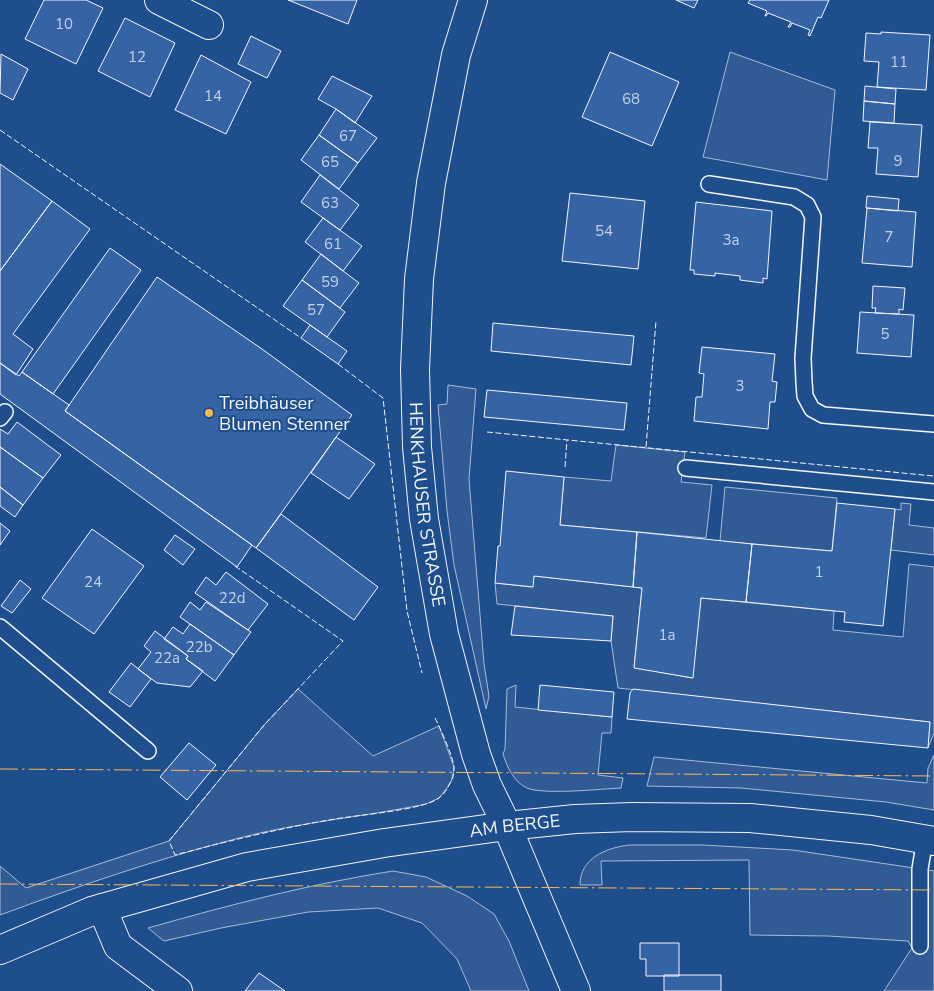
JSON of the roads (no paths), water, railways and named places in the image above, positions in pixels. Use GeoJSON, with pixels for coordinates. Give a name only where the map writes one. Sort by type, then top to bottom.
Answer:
{"type":"FeatureCollection","features":[{"type":"Feature","properties":{"kind":"street"},"geometry":{"type":"LineString","coordinates":[[159,0],[209,25]]}},
{"type":"Feature","properties":{"kind":"street","name":"HENKHAUSER STRASSE"},"geometry":{"type":"LineString","coordinates":[[473,0],[456,56],[431,183],[419,279],[416,349],[417,447],[424,519],[444,634],[476,754],[487,785],[507,826],[576,991]]}},
{"type":"Feature","properties":{"kind":"street","name":"AM BERGE"},"geometry":{"type":"LineString","coordinates":[[0,950],[92,911],[247,867],[384,842],[507,826],[604,818],[750,818],[871,830],[929,840]]}},
{"type":"Feature","properties":{"kind":"street"},"geometry":{"type":"LineString","coordinates":[[102,908],[118,946],[178,991]]}},
{"type":"Feature","properties":{"kind":"lane"},"geometry":{"type":"LineString","coordinates":[[709,184],[794,197],[807,206],[813,217],[803,358],[805,396],[812,409],[823,415],[934,424]]}},
{"type":"Feature","properties":{"kind":"lane"},"geometry":{"type":"LineString","coordinates":[[686,468],[934,492]]}},
{"type":"Feature","properties":{"kind":"lane"},"geometry":{"type":"LineString","coordinates":[[0,627],[148,751]]}},
{"type":"Feature","properties":{"kind":"lane"},"geometry":{"type":"LineString","coordinates":[[920,946],[920,869],[929,840]]}},
{"type":"Feature","properties":{"kind":"place","name":"Treibhäuser Blumen Stenner"},"geometry":{"type":"Point","coordinates":[209,413]}}]}
